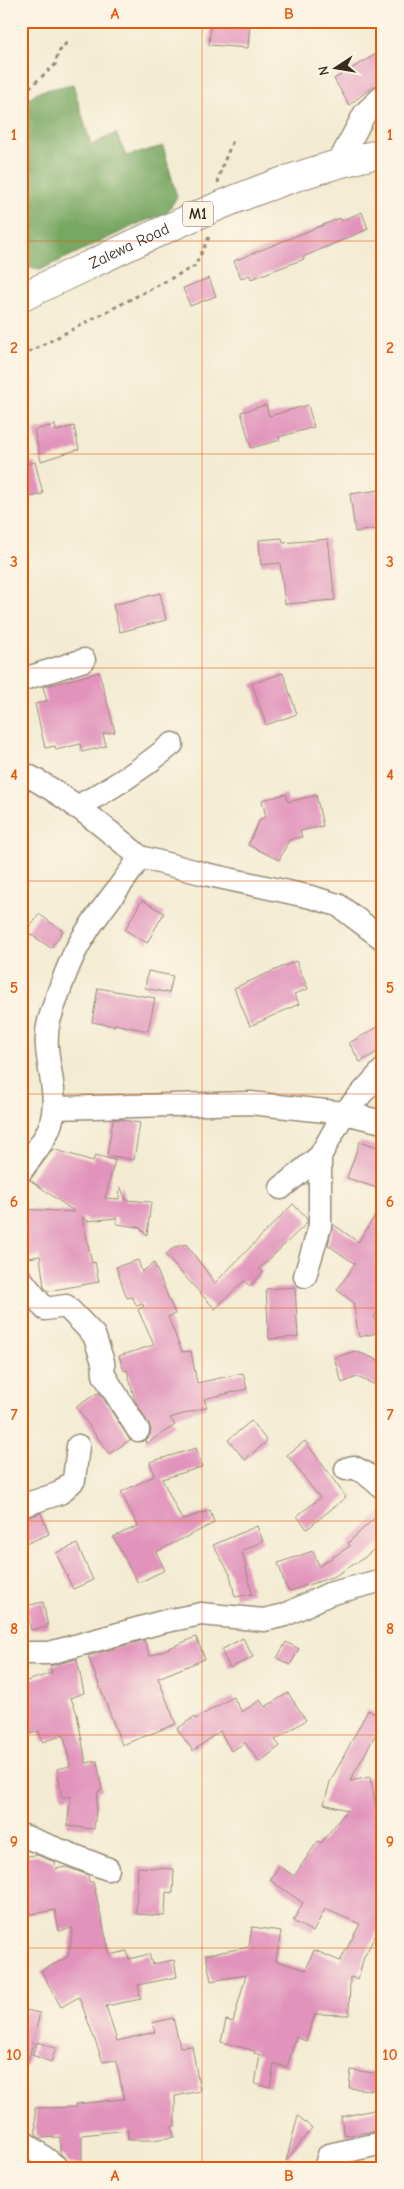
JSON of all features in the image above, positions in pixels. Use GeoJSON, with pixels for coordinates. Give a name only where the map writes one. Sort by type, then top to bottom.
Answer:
{"type":"FeatureCollection","features":[{"type":"Feature","properties":{"kind":"highway","name":"Zalewa Road"},"geometry":{"type":"LineString","coordinates":[[24,290],[211,208],[300,174],[339,162],[383,153]]}},
{"type":"Feature","properties":{"kind":"street"},"geometry":{"type":"LineString","coordinates":[[339,162],[365,113],[383,96]]}},
{"type":"Feature","properties":{"kind":"street"},"geometry":{"type":"LineString","coordinates":[[21,680],[84,660]]}},
{"type":"Feature","properties":{"kind":"street"},"geometry":{"type":"LineString","coordinates":[[76,807],[110,790],[140,770],[172,744]]}},
{"type":"Feature","properties":{"kind":"street"},"geometry":{"type":"LineString","coordinates":[[21,772],[76,807],[140,857],[338,905],[383,939]]}},
{"type":"Feature","properties":{"kind":"street"},"geometry":{"type":"LineString","coordinates":[[21,1171],[50,1124],[54,1108],[54,1089],[48,1049],[49,1023],[75,953],[140,857]]}},
{"type":"Feature","properties":{"kind":"street"},"geometry":{"type":"LineString","coordinates":[[282,1188],[320,1156],[344,1114],[383,1070]]}},
{"type":"Feature","properties":{"kind":"street"},"geometry":{"type":"LineString","coordinates":[[54,1108],[250,1103],[344,1114],[383,1122]]}},
{"type":"Feature","properties":{"kind":"street"},"geometry":{"type":"LineString","coordinates":[[305,1276],[320,1226],[320,1156]]}},
{"type":"Feature","properties":{"kind":"street"},"geometry":{"type":"LineString","coordinates":[[21,1279],[45,1309],[66,1306],[94,1335],[104,1376],[138,1430]]}},
{"type":"Feature","properties":{"kind":"street"},"geometry":{"type":"LineString","coordinates":[[21,1506],[60,1493],[74,1480],[78,1446]]}},
{"type":"Feature","properties":{"kind":"street"},"geometry":{"type":"LineString","coordinates":[[346,1470],[354,1467],[366,1473],[383,1488]]}},
{"type":"Feature","properties":{"kind":"street"},"geometry":{"type":"LineString","coordinates":[[21,1653],[49,1653],[162,1622],[201,1614],[264,1620],[285,1615],[329,1594],[383,1580]]}},
{"type":"Feature","properties":{"kind":"street"},"geometry":{"type":"LineString","coordinates":[[21,1835],[108,1869]]}},
{"type":"Feature","properties":{"kind":"street"},"geometry":{"type":"LineString","coordinates":[[21,2140],[58,2168]]}},
{"type":"Feature","properties":{"kind":"street"},"geometry":{"type":"LineString","coordinates":[[325,2168],[329,2155],[383,2143]]}},
{"type":"Feature","properties":{"kind":"path"},"geometry":{"type":"LineString","coordinates":[[21,88],[30,86],[55,65],[58,53],[68,41]]}},
{"type":"Feature","properties":{"kind":"path"},"geometry":{"type":"LineString","coordinates":[[21,356],[194,266],[209,237],[211,208],[221,169],[234,138]]}},
{"type":"Feature","properties":{"kind":"green space"},"geometry":{"type":"Polygon","coordinates":[[[73,84],[91,145],[116,133],[126,156],[163,146],[177,197],[166,214],[142,222],[40,270],[24,267],[21,260],[21,104],[37,92],[73,84]]]}},
{"type":"Feature","properties":{"kind":"building"},"geometry":{"type":"Polygon","coordinates":[[[211,21],[250,21],[248,48],[209,45],[211,21]]]}},
{"type":"Feature","properties":{"kind":"building"},"geometry":{"type":"Polygon","coordinates":[[[383,50],[383,83],[374,86],[349,105],[334,79],[383,50]]]}},
{"type":"Feature","properties":{"kind":"building"},"geometry":{"type":"Polygon","coordinates":[[[362,212],[368,229],[303,257],[304,259],[251,279],[250,275],[241,278],[234,261],[340,218],[341,221],[362,212]]]}},
{"type":"Feature","properties":{"kind":"building"},"geometry":{"type":"Polygon","coordinates":[[[209,278],[216,296],[190,306],[183,288],[209,278]]]}},
{"type":"Feature","properties":{"kind":"building"},"geometry":{"type":"Polygon","coordinates":[[[266,405],[269,416],[308,405],[314,427],[279,437],[280,440],[251,448],[241,412],[266,405]]]}},
{"type":"Feature","properties":{"kind":"building"},"geometry":{"type":"Polygon","coordinates":[[[55,425],[56,431],[74,426],[79,449],[41,461],[34,430],[55,425]]]}},
{"type":"Feature","properties":{"kind":"building"},"geometry":{"type":"Polygon","coordinates":[[[35,462],[43,494],[21,499],[21,465],[35,462]]]}},
{"type":"Feature","properties":{"kind":"building"},"geometry":{"type":"Polygon","coordinates":[[[380,490],[383,528],[355,532],[350,494],[380,490]]]}},
{"type":"Feature","properties":{"kind":"building"},"geometry":{"type":"Polygon","coordinates":[[[282,538],[283,543],[328,539],[335,600],[285,604],[280,563],[261,565],[259,540],[282,538]]]}},
{"type":"Feature","properties":{"kind":"building"},"geometry":{"type":"Polygon","coordinates":[[[160,593],[166,620],[120,632],[113,605],[160,593]]]}},
{"type":"Feature","properties":{"kind":"building"},"geometry":{"type":"Polygon","coordinates":[[[99,672],[115,732],[103,734],[106,746],[82,752],[80,744],[56,750],[55,746],[45,748],[35,704],[47,701],[43,687],[99,672]]]}},
{"type":"Feature","properties":{"kind":"building"},"geometry":{"type":"Polygon","coordinates":[[[283,673],[297,714],[266,725],[252,684],[283,673]]]}},
{"type":"Feature","properties":{"kind":"building"},"geometry":{"type":"Polygon","coordinates":[[[286,794],[288,802],[316,795],[323,826],[300,831],[302,837],[289,840],[279,860],[248,845],[260,819],[266,817],[262,800],[286,794]]]}},
{"type":"Feature","properties":{"kind":"building"},"geometry":{"type":"Polygon","coordinates":[[[142,900],[164,913],[147,943],[125,930],[142,900]]]}},
{"type":"Feature","properties":{"kind":"building"},"geometry":{"type":"Polygon","coordinates":[[[39,914],[63,931],[51,948],[27,932],[39,914]]]}},
{"type":"Feature","properties":{"kind":"building"},"geometry":{"type":"Polygon","coordinates":[[[296,961],[308,989],[294,994],[299,1004],[250,1026],[234,988],[296,961]]]}},
{"type":"Feature","properties":{"kind":"building"},"geometry":{"type":"Polygon","coordinates":[[[148,971],[173,976],[169,993],[145,988],[148,971]]]}},
{"type":"Feature","properties":{"kind":"building"},"geometry":{"type":"Polygon","coordinates":[[[98,988],[155,998],[148,1031],[114,1024],[114,1026],[92,1022],[98,988]]]}},
{"type":"Feature","properties":{"kind":"building"},"geometry":{"type":"Polygon","coordinates":[[[378,1027],[383,1036],[383,1049],[360,1062],[349,1043],[378,1027]]]}},
{"type":"Feature","properties":{"kind":"building"},"geometry":{"type":"Polygon","coordinates":[[[118,1119],[140,1123],[134,1160],[107,1155],[113,1120],[118,1119]]]}},
{"type":"Feature","properties":{"kind":"building"},"geometry":{"type":"Polygon","coordinates":[[[360,1141],[383,1149],[383,1190],[347,1178],[360,1141]]]}},
{"type":"Feature","properties":{"kind":"building"},"geometry":{"type":"Polygon","coordinates":[[[53,1149],[93,1161],[95,1155],[115,1160],[105,1198],[119,1199],[120,1186],[126,1200],[151,1202],[147,1235],[137,1225],[138,1227],[117,1224],[117,1218],[87,1221],[82,1217],[92,1263],[95,1262],[99,1282],[48,1291],[44,1287],[40,1256],[24,1259],[21,1242],[21,1209],[75,1212],[30,1180],[53,1149]]]}},
{"type":"Feature","properties":{"kind":"building"},"geometry":{"type":"Polygon","coordinates":[[[293,1204],[307,1219],[307,1223],[259,1269],[263,1272],[250,1286],[244,1281],[215,1309],[165,1255],[175,1247],[186,1244],[215,1283],[293,1204]]]}},
{"type":"Feature","properties":{"kind":"building"},"geometry":{"type":"Polygon","coordinates":[[[383,1204],[383,1304],[374,1317],[377,1333],[359,1337],[353,1302],[337,1290],[355,1264],[328,1245],[333,1224],[358,1242],[383,1204]]]}},
{"type":"Feature","properties":{"kind":"building"},"geometry":{"type":"Polygon","coordinates":[[[138,1260],[142,1272],[154,1263],[175,1314],[168,1317],[182,1352],[191,1351],[197,1383],[243,1373],[247,1389],[204,1399],[207,1407],[170,1418],[175,1425],[146,1444],[145,1441],[150,1436],[151,1429],[135,1400],[127,1370],[124,1371],[119,1356],[154,1345],[138,1310],[144,1306],[143,1304],[137,1306],[132,1297],[127,1298],[116,1267],[138,1260]]]}},
{"type":"Feature","properties":{"kind":"building"},"geometry":{"type":"Polygon","coordinates":[[[295,1287],[298,1337],[269,1339],[266,1289],[295,1287]]]}},
{"type":"Feature","properties":{"kind":"building"},"geometry":{"type":"Polygon","coordinates":[[[355,1351],[383,1362],[383,1388],[357,1377],[342,1383],[334,1358],[355,1351]]]}},
{"type":"Feature","properties":{"kind":"building"},"geometry":{"type":"Polygon","coordinates":[[[99,1392],[130,1440],[109,1454],[76,1407],[99,1392]]]}},
{"type":"Feature","properties":{"kind":"building"},"geometry":{"type":"Polygon","coordinates":[[[251,1421],[267,1441],[245,1460],[228,1440],[251,1421]]]}},
{"type":"Feature","properties":{"kind":"building"},"geometry":{"type":"Polygon","coordinates":[[[305,1441],[346,1497],[307,1529],[297,1516],[320,1498],[287,1455],[305,1441]]]}},
{"type":"Feature","properties":{"kind":"building"},"geometry":{"type":"Polygon","coordinates":[[[196,1448],[202,1467],[162,1479],[182,1520],[210,1510],[214,1523],[156,1552],[165,1570],[138,1583],[113,1537],[138,1526],[121,1492],[154,1476],[150,1462],[196,1448]]]}},
{"type":"Feature","properties":{"kind":"building"},"geometry":{"type":"Polygon","coordinates":[[[383,1510],[383,1541],[364,1558],[335,1576],[290,1591],[286,1587],[278,1563],[313,1551],[319,1566],[350,1546],[348,1543],[383,1510]]]}},
{"type":"Feature","properties":{"kind":"building"},"geometry":{"type":"Polygon","coordinates":[[[41,1513],[49,1534],[28,1543],[21,1528],[21,1519],[41,1513]]]}},
{"type":"Feature","properties":{"kind":"building"},"geometry":{"type":"Polygon","coordinates":[[[257,1526],[263,1541],[242,1551],[252,1594],[235,1597],[230,1574],[213,1545],[257,1526]]]}},
{"type":"Feature","properties":{"kind":"building"},"geometry":{"type":"Polygon","coordinates":[[[77,1544],[93,1580],[73,1589],[56,1553],[77,1544]]]}},
{"type":"Feature","properties":{"kind":"building"},"geometry":{"type":"Polygon","coordinates":[[[43,1602],[48,1627],[31,1630],[26,1606],[43,1602]]]}},
{"type":"Feature","properties":{"kind":"building"},"geometry":{"type":"Polygon","coordinates":[[[196,1637],[205,1659],[158,1678],[176,1724],[122,1745],[88,1656],[144,1640],[150,1656],[196,1637]]]}},
{"type":"Feature","properties":{"kind":"building"},"geometry":{"type":"Polygon","coordinates":[[[243,1638],[253,1657],[230,1668],[221,1650],[243,1638]]]}},
{"type":"Feature","properties":{"kind":"building"},"geometry":{"type":"Polygon","coordinates":[[[286,1642],[299,1649],[290,1665],[277,1658],[286,1642]]]}},
{"type":"Feature","properties":{"kind":"building"},"geometry":{"type":"Polygon","coordinates":[[[77,1659],[84,1693],[71,1698],[77,1714],[86,1763],[97,1761],[102,1790],[98,1791],[94,1829],[67,1826],[71,1796],[62,1798],[57,1769],[70,1766],[64,1735],[42,1742],[39,1731],[31,1734],[21,1704],[21,1683],[52,1673],[50,1666],[77,1659]]]}},
{"type":"Feature","properties":{"kind":"building"},"geometry":{"type":"Polygon","coordinates":[[[288,1693],[306,1720],[275,1740],[280,1746],[260,1762],[245,1743],[231,1751],[220,1731],[193,1751],[177,1729],[194,1717],[195,1719],[233,1697],[242,1712],[260,1700],[265,1707],[288,1693]]]}},
{"type":"Feature","properties":{"kind":"building"},"geometry":{"type":"Polygon","coordinates":[[[368,1710],[383,1718],[383,1721],[350,1781],[370,1777],[376,1806],[381,1805],[383,1832],[378,1864],[383,1863],[383,1921],[364,1957],[358,1979],[350,1977],[349,2015],[315,2014],[306,2041],[296,2037],[287,2067],[274,2064],[270,2087],[255,2084],[260,2055],[254,2053],[255,2051],[221,2042],[226,2020],[233,2022],[246,1975],[211,1981],[206,1955],[249,1947],[252,1927],[281,1931],[276,1961],[306,1970],[314,1950],[340,1961],[360,1924],[325,1909],[313,1932],[293,1921],[303,1903],[270,1880],[279,1866],[294,1876],[318,1841],[321,1843],[347,1810],[324,1804],[330,1782],[368,1710]]]}},
{"type":"Feature","properties":{"kind":"building"},"geometry":{"type":"Polygon","coordinates":[[[37,1855],[55,1862],[56,1869],[66,1867],[88,1875],[89,1882],[93,1882],[110,1955],[127,1951],[129,1959],[149,1954],[152,1964],[174,1960],[177,1977],[138,1985],[141,1999],[106,2006],[117,2041],[155,2032],[152,2023],[173,2018],[180,2047],[192,2046],[200,2091],[175,2096],[175,2126],[172,2126],[174,2137],[152,2140],[128,2140],[128,2130],[82,2135],[82,2164],[70,2164],[60,2153],[60,2137],[40,2138],[36,2135],[35,2108],[76,2107],[76,2104],[124,2099],[116,2060],[103,2062],[79,1997],[61,2007],[41,1971],[68,1957],[73,1928],[59,1931],[55,1910],[21,1916],[21,1857],[37,1855]]]}},
{"type":"Feature","properties":{"kind":"building"},"geometry":{"type":"Polygon","coordinates":[[[138,1867],[174,1869],[173,1893],[166,1892],[165,1916],[136,1914],[138,1867]]]}},
{"type":"Feature","properties":{"kind":"building"},"geometry":{"type":"Polygon","coordinates":[[[26,2010],[40,2013],[27,2066],[21,2066],[21,2029],[26,2010]]]}},
{"type":"Feature","properties":{"kind":"building"},"geometry":{"type":"Polygon","coordinates":[[[37,2042],[56,2048],[51,2062],[32,2055],[37,2042]]]}},
{"type":"Feature","properties":{"kind":"building"},"geometry":{"type":"Polygon","coordinates":[[[351,2070],[383,2074],[383,2091],[349,2088],[351,2070]]]}},
{"type":"Feature","properties":{"kind":"building"},"geometry":{"type":"Polygon","coordinates":[[[383,2108],[383,2130],[345,2136],[341,2117],[383,2108]]]}},
{"type":"Feature","properties":{"kind":"building"},"geometry":{"type":"Polygon","coordinates":[[[298,2116],[312,2128],[286,2161],[298,2116]]]}}]}
